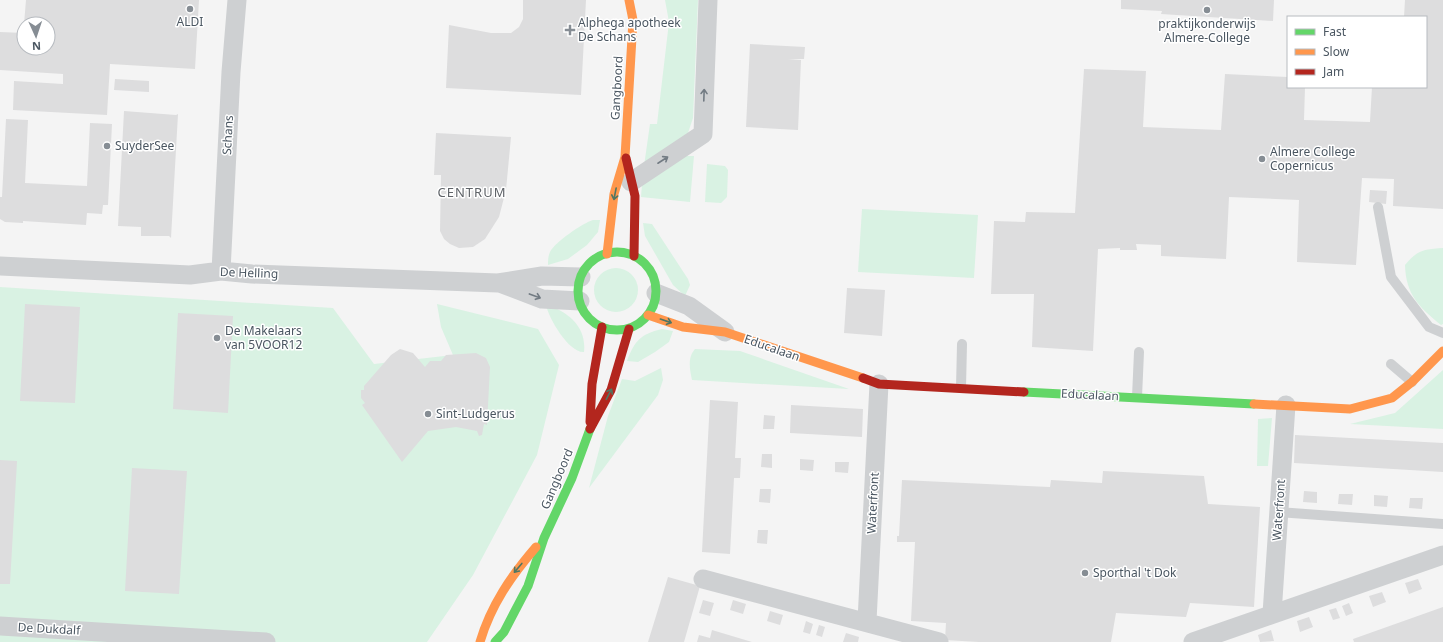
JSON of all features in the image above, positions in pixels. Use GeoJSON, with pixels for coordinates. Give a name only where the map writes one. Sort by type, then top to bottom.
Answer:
{"type":"FeatureCollection","features":[{"type":"Feature","properties":{"kind":"main road","name":"Gangboord"},"geometry":{"type":"LineString","coordinates":[[607,254],[614,194],[625,157],[633,20],[629,0]]}},
{"type":"Feature","properties":{"kind":"main road","name":"Gangboord"},"geometry":{"type":"LineString","coordinates":[[633,20],[640,0]]}},
{"type":"Feature","properties":{"kind":"main road","name":"Gangboord"},"geometry":{"type":"LineString","coordinates":[[625,157],[634,196],[634,256]]}},
{"type":"Feature","properties":{"kind":"main road"},"geometry":{"type":"LineString","coordinates":[[620,252],[634,256],[644,263],[651,272],[655,282],[656,294],[654,305],[643,321],[629,329],[615,330],[602,327],[588,317],[580,302],[579,290],[581,278],[591,263],[607,254],[620,252]]}},
{"type":"Feature","properties":{"kind":"main road","name":"Educalaan"},"geometry":{"type":"LineString","coordinates":[[648,315],[683,327],[725,332],[879,384],[1350,409],[1392,398],[1412,382],[1443,351]]}},
{"type":"Feature","properties":{"kind":"main road","name":"Gangboord"},"geometry":{"type":"LineString","coordinates":[[590,428],[592,384],[602,327]]}},
{"type":"Feature","properties":{"kind":"main road","name":"Gangboord"},"geometry":{"type":"LineString","coordinates":[[495,642],[504,632],[528,586],[544,538],[572,478],[590,428],[612,390],[629,329]]}},
{"type":"Feature","properties":{"kind":"main road","name":"Gangboord"},"geometry":{"type":"LineString","coordinates":[[480,642],[486,621],[509,580],[544,538]]}},
{"type":"Feature","properties":{"kind":"street","name":"Schans"},"geometry":{"type":"LineString","coordinates":[[221,271],[231,72],[237,0]]}},
{"type":"Feature","properties":{"kind":"street"},"geometry":{"type":"LineString","coordinates":[[631,182],[703,134],[708,0]]}},
{"type":"Feature","properties":{"kind":"street","name":"De Helling"},"geometry":{"type":"LineString","coordinates":[[0,266],[190,275],[221,271],[252,274],[498,283],[542,276],[581,278]]}},
{"type":"Feature","properties":{"kind":"street","name":"De Helling"},"geometry":{"type":"LineString","coordinates":[[498,283],[542,299],[580,302]]}},
{"type":"Feature","properties":{"kind":"street","name":"Educalaan"},"geometry":{"type":"LineString","coordinates":[[656,294],[689,306],[725,332]]}},
{"type":"Feature","properties":{"kind":"street","name":"Waterfront"},"geometry":{"type":"LineString","coordinates":[[867,621],[879,384]]}},
{"type":"Feature","properties":{"kind":"street","name":"Waterfront"},"geometry":{"type":"LineString","coordinates":[[1272,614],[1286,405]]}},
{"type":"Feature","properties":{"kind":"street"},"geometry":{"type":"LineString","coordinates":[[1193,642],[1443,555]]}},
{"type":"Feature","properties":{"kind":"street"},"geometry":{"type":"LineString","coordinates":[[703,579],[867,621],[939,642]]}},
{"type":"Feature","properties":{"kind":"street","name":"De Dukdalf"},"geometry":{"type":"LineString","coordinates":[[0,626],[266,642]]}},
{"type":"Feature","properties":{"kind":"lane"},"geometry":{"type":"LineString","coordinates":[[1378,207],[1391,278],[1429,327],[1443,333]]}},
{"type":"Feature","properties":{"kind":"lane"},"geometry":{"type":"LineString","coordinates":[[961,388],[962,344]]}},
{"type":"Feature","properties":{"kind":"lane"},"geometry":{"type":"LineString","coordinates":[[1137,397],[1139,352]]}},
{"type":"Feature","properties":{"kind":"lane"},"geometry":{"type":"LineString","coordinates":[[1391,364],[1412,382]]}},
{"type":"Feature","properties":{"kind":"lane"},"geometry":{"type":"LineString","coordinates":[[1278,512],[1443,524]]}},
{"type":"Feature","properties":{"kind":"green space"},"geometry":{"type":"Polygon","coordinates":[[[665,0],[698,0],[693,118],[688,133],[644,166],[650,124],[657,124],[669,22],[665,0]]]}},
{"type":"Feature","properties":{"kind":"green space"},"geometry":{"type":"Polygon","coordinates":[[[682,156],[694,156],[690,202],[641,197],[642,184],[682,156]]]}},
{"type":"Feature","properties":{"kind":"green space"},"geometry":{"type":"Polygon","coordinates":[[[707,164],[725,166],[728,170],[727,197],[721,203],[705,202],[707,164]]]}},
{"type":"Feature","properties":{"kind":"green space"},"geometry":{"type":"Polygon","coordinates":[[[862,209],[978,215],[974,278],[858,272],[862,209]]]}},
{"type":"Feature","properties":{"kind":"green space"},"geometry":{"type":"Polygon","coordinates":[[[593,220],[600,220],[598,232],[587,245],[568,259],[548,265],[548,257],[550,252],[557,243],[576,229],[593,220]]]}},
{"type":"Feature","properties":{"kind":"green space"},"geometry":{"type":"Polygon","coordinates":[[[643,223],[652,224],[688,279],[690,285],[685,296],[673,285],[645,236],[643,223]]]}},
{"type":"Feature","properties":{"kind":"green space"},"geometry":{"type":"Polygon","coordinates":[[[1443,248],[1443,324],[1441,325],[1415,300],[1408,284],[1405,265],[1413,256],[1422,251],[1443,248]]]}},
{"type":"Feature","properties":{"kind":"green space"},"geometry":{"type":"Polygon","coordinates":[[[612,268],[620,268],[625,269],[632,274],[637,281],[637,299],[632,306],[625,311],[612,312],[604,309],[597,302],[594,294],[594,286],[597,278],[604,271],[612,268]]]}},
{"type":"Feature","properties":{"kind":"green space"},"geometry":{"type":"Polygon","coordinates":[[[0,287],[333,308],[374,364],[453,355],[441,327],[437,304],[538,329],[559,365],[537,455],[473,575],[427,642],[0,642],[0,287]]]}},
{"type":"Feature","properties":{"kind":"green space"},"geometry":{"type":"Polygon","coordinates":[[[546,305],[562,311],[574,321],[582,335],[584,352],[578,351],[572,347],[560,334],[546,305]]]}},
{"type":"Feature","properties":{"kind":"green space"},"geometry":{"type":"Polygon","coordinates":[[[662,329],[673,331],[669,342],[638,362],[627,361],[635,344],[643,336],[662,329]]]}},
{"type":"Feature","properties":{"kind":"green space"},"geometry":{"type":"Polygon","coordinates":[[[695,349],[740,351],[849,389],[692,380],[690,360],[695,349]]]}},
{"type":"Feature","properties":{"kind":"green space"},"geometry":{"type":"Polygon","coordinates":[[[661,368],[663,380],[658,395],[589,488],[608,416],[622,379],[635,381],[661,368]]]}},
{"type":"Feature","properties":{"kind":"green space"},"geometry":{"type":"Polygon","coordinates":[[[1443,370],[1443,429],[1350,424],[1395,413],[1443,370]]]}},
{"type":"Feature","properties":{"kind":"green space"},"geometry":{"type":"Polygon","coordinates":[[[1272,418],[1268,466],[1257,466],[1258,419],[1272,418]]]}},
{"type":"Feature","properties":{"kind":"building"},"geometry":{"type":"Polygon","coordinates":[[[26,0],[199,0],[195,69],[110,64],[107,115],[13,110],[14,81],[63,84],[63,74],[0,70],[0,32],[16,33],[16,56],[56,56],[56,16],[25,16],[26,0]]]}},
{"type":"Feature","properties":{"kind":"building"},"geometry":{"type":"Polygon","coordinates":[[[523,0],[586,0],[581,95],[446,88],[449,25],[491,33],[511,33],[519,27],[523,19],[523,0]]]}},
{"type":"Feature","properties":{"kind":"building","name":"praktijkonderwijs Almere-College"},"geometry":{"type":"Polygon","coordinates":[[[1121,0],[1274,0],[1273,21],[1161,14],[1162,11],[1121,9],[1121,0]]]}},
{"type":"Feature","properties":{"kind":"building"},"geometry":{"type":"Polygon","coordinates":[[[1405,0],[1443,0],[1443,209],[1393,206],[1394,179],[1362,178],[1356,265],[1297,262],[1299,200],[1229,197],[1226,259],[1161,256],[1161,245],[1136,244],[1137,250],[1120,250],[1120,248],[1098,249],[1093,351],[1032,347],[1034,294],[991,294],[994,221],[1025,222],[1026,212],[1075,213],[1084,69],[1146,71],[1143,127],[1221,130],[1225,74],[1287,77],[1287,88],[1305,88],[1304,120],[1370,122],[1372,88],[1427,88],[1427,16],[1404,16],[1405,0]]]}},
{"type":"Feature","properties":{"kind":"building"},"geometry":{"type":"Polygon","coordinates":[[[750,44],[805,47],[804,59],[788,59],[801,60],[798,130],[746,127],[750,44]]]}},
{"type":"Feature","properties":{"kind":"building"},"geometry":{"type":"Polygon","coordinates":[[[115,79],[149,81],[149,92],[114,90],[115,79]]]}},
{"type":"Feature","properties":{"kind":"building"},"geometry":{"type":"Polygon","coordinates":[[[124,111],[178,114],[171,238],[169,236],[141,236],[141,227],[118,226],[124,111]]]}},
{"type":"Feature","properties":{"kind":"building"},"geometry":{"type":"Polygon","coordinates":[[[6,119],[28,120],[25,183],[87,186],[90,123],[112,124],[108,205],[103,205],[102,214],[87,213],[86,225],[23,221],[23,223],[5,222],[0,219],[0,197],[2,197],[6,119]]]}},
{"type":"Feature","properties":{"kind":"building"},"geometry":{"type":"Polygon","coordinates":[[[436,133],[511,137],[506,190],[499,217],[485,239],[473,247],[459,248],[450,244],[444,239],[440,231],[441,175],[434,175],[436,133]]]}},
{"type":"Feature","properties":{"kind":"building"},"geometry":{"type":"Polygon","coordinates":[[[1370,190],[1387,191],[1386,204],[1369,202],[1370,190]]]}},
{"type":"Feature","properties":{"kind":"building"},"geometry":{"type":"Polygon","coordinates":[[[847,288],[885,290],[882,336],[844,333],[847,288]]]}},
{"type":"Feature","properties":{"kind":"building"},"geometry":{"type":"Polygon","coordinates":[[[25,304],[80,307],[75,403],[20,401],[25,304]]]}},
{"type":"Feature","properties":{"kind":"building"},"geometry":{"type":"Polygon","coordinates":[[[178,313],[233,316],[228,413],[173,409],[178,313]]]}},
{"type":"Feature","properties":{"kind":"building","name":"Sint-Ludgerus"},"geometry":{"type":"Polygon","coordinates":[[[400,349],[413,353],[425,367],[430,361],[441,361],[446,355],[476,353],[486,358],[490,367],[487,425],[484,424],[482,435],[479,436],[477,431],[456,427],[428,431],[402,462],[362,405],[365,403],[361,398],[361,390],[364,390],[364,386],[391,355],[400,349]]]}},
{"type":"Feature","properties":{"kind":"building"},"geometry":{"type":"Polygon","coordinates":[[[710,400],[738,402],[735,458],[741,458],[740,478],[734,478],[730,554],[702,552],[710,400]]]}},
{"type":"Feature","properties":{"kind":"building"},"geometry":{"type":"Polygon","coordinates":[[[791,405],[863,409],[862,437],[790,433],[791,405]]]}},
{"type":"Feature","properties":{"kind":"building"},"geometry":{"type":"Polygon","coordinates":[[[764,415],[775,416],[774,429],[763,429],[764,415]]]}},
{"type":"Feature","properties":{"kind":"building"},"geometry":{"type":"Polygon","coordinates":[[[1295,435],[1443,443],[1443,472],[1294,463],[1295,435]]]}},
{"type":"Feature","properties":{"kind":"building"},"geometry":{"type":"Polygon","coordinates":[[[762,454],[772,454],[772,468],[761,467],[762,454]]]}},
{"type":"Feature","properties":{"kind":"building"},"geometry":{"type":"Polygon","coordinates":[[[800,459],[814,460],[813,471],[800,470],[800,459]]]}},
{"type":"Feature","properties":{"kind":"building"},"geometry":{"type":"Polygon","coordinates":[[[0,460],[17,461],[10,584],[0,584],[0,460]]]}},
{"type":"Feature","properties":{"kind":"building"},"geometry":{"type":"Polygon","coordinates":[[[835,462],[849,462],[848,473],[835,472],[835,462]]]}},
{"type":"Feature","properties":{"kind":"building"},"geometry":{"type":"Polygon","coordinates":[[[132,468],[187,471],[179,594],[125,591],[132,468]]]}},
{"type":"Feature","properties":{"kind":"building","name":"Sporthal 't Dok"},"geometry":{"type":"Polygon","coordinates":[[[1103,471],[1204,476],[1208,504],[1260,507],[1254,607],[1190,603],[1186,617],[1116,613],[1111,642],[979,642],[945,640],[946,623],[911,621],[915,542],[897,542],[897,536],[899,536],[902,480],[1050,487],[1051,480],[1102,483],[1103,471]]]}},
{"type":"Feature","properties":{"kind":"building"},"geometry":{"type":"Polygon","coordinates":[[[760,489],[771,489],[770,503],[759,502],[760,489]]]}},
{"type":"Feature","properties":{"kind":"building"},"geometry":{"type":"Polygon","coordinates":[[[1304,491],[1317,492],[1317,503],[1303,502],[1304,491]]]}},
{"type":"Feature","properties":{"kind":"building"},"geometry":{"type":"Polygon","coordinates":[[[1339,494],[1353,494],[1352,505],[1338,504],[1339,494]]]}},
{"type":"Feature","properties":{"kind":"building"},"geometry":{"type":"Polygon","coordinates":[[[1374,495],[1388,496],[1387,507],[1374,506],[1374,495]]]}},
{"type":"Feature","properties":{"kind":"building"},"geometry":{"type":"Polygon","coordinates":[[[1410,498],[1423,498],[1422,509],[1409,508],[1410,498]]]}},
{"type":"Feature","properties":{"kind":"building"},"geometry":{"type":"Polygon","coordinates":[[[758,530],[768,530],[767,544],[757,543],[758,530]]]}},
{"type":"Feature","properties":{"kind":"building"},"geometry":{"type":"Polygon","coordinates":[[[668,577],[700,586],[684,642],[648,642],[668,577]]]}},
{"type":"Feature","properties":{"kind":"building"},"geometry":{"type":"Polygon","coordinates":[[[1418,579],[1422,589],[1409,594],[1405,583],[1418,579]]]}},
{"type":"Feature","properties":{"kind":"building"},"geometry":{"type":"Polygon","coordinates":[[[1382,592],[1386,602],[1373,607],[1369,596],[1382,592]]]}},
{"type":"Feature","properties":{"kind":"building"},"geometry":{"type":"Polygon","coordinates":[[[703,600],[714,603],[710,616],[699,613],[703,600]]]}},
{"type":"Feature","properties":{"kind":"building"},"geometry":{"type":"Polygon","coordinates":[[[733,600],[746,604],[743,614],[730,610],[733,600]]]}},
{"type":"Feature","properties":{"kind":"building"},"geometry":{"type":"Polygon","coordinates":[[[1349,603],[1353,613],[1346,616],[1342,606],[1349,603]]]}},
{"type":"Feature","properties":{"kind":"building"},"geometry":{"type":"Polygon","coordinates":[[[1443,607],[1443,642],[1354,642],[1353,639],[1443,607]]]}},
{"type":"Feature","properties":{"kind":"building"},"geometry":{"type":"Polygon","coordinates":[[[1336,608],[1340,618],[1333,620],[1329,610],[1336,608]]]}},
{"type":"Feature","properties":{"kind":"building"},"geometry":{"type":"Polygon","coordinates":[[[770,611],[783,615],[780,625],[767,621],[770,611]]]}},
{"type":"Feature","properties":{"kind":"building"},"geometry":{"type":"Polygon","coordinates":[[[1309,617],[1313,627],[1300,632],[1297,621],[1309,617]]]}},
{"type":"Feature","properties":{"kind":"building"},"geometry":{"type":"Polygon","coordinates":[[[806,621],[813,624],[810,634],[803,632],[806,621]]]}},
{"type":"Feature","properties":{"kind":"building"},"geometry":{"type":"Polygon","coordinates":[[[819,625],[825,627],[822,637],[816,635],[819,625]]]}},
{"type":"Feature","properties":{"kind":"building"},"geometry":{"type":"Polygon","coordinates":[[[712,630],[752,642],[697,642],[699,635],[710,638],[712,630]]]}},
{"type":"Feature","properties":{"kind":"building"},"geometry":{"type":"Polygon","coordinates":[[[1271,630],[1274,641],[1260,642],[1258,635],[1271,630]]]}},
{"type":"Feature","properties":{"kind":"building"},"geometry":{"type":"Polygon","coordinates":[[[846,633],[859,637],[858,642],[843,642],[846,633]]]}},
{"type":"Feature","properties":{"kind":"traffic: fast"},"geometry":{"type":"LineString","coordinates":[[617,252],[632,255],[644,264],[653,276],[656,291],[653,306],[644,318],[632,327],[617,330],[602,327],[590,318],[581,306],[578,291],[581,276],[590,264],[602,255],[617,252]]}},
{"type":"Feature","properties":{"kind":"traffic: fast"},"geometry":{"type":"LineString","coordinates":[[1024,392],[1254,404]]}},
{"type":"Feature","properties":{"kind":"traffic: fast"},"geometry":{"type":"LineString","coordinates":[[495,642],[504,632],[528,586],[544,538],[572,478],[590,429]]}},
{"type":"Feature","properties":{"kind":"traffic: slow"},"geometry":{"type":"LineString","coordinates":[[607,254],[614,194],[625,157],[633,20],[629,0]]}},
{"type":"Feature","properties":{"kind":"traffic: slow"},"geometry":{"type":"LineString","coordinates":[[648,315],[683,327],[725,332],[863,378]]}},
{"type":"Feature","properties":{"kind":"traffic: slow"},"geometry":{"type":"LineString","coordinates":[[1254,404],[1350,409],[1392,398],[1412,382],[1443,351]]}},
{"type":"Feature","properties":{"kind":"traffic: slow"},"geometry":{"type":"LineString","coordinates":[[480,642],[496,603],[510,580],[536,547]]}},
{"type":"Feature","properties":{"kind":"traffic: jam"},"geometry":{"type":"LineString","coordinates":[[626,158],[635,196],[634,256]]}},
{"type":"Feature","properties":{"kind":"traffic: jam"},"geometry":{"type":"LineString","coordinates":[[590,422],[592,384],[602,327]]}},
{"type":"Feature","properties":{"kind":"traffic: jam"},"geometry":{"type":"LineString","coordinates":[[590,429],[611,390],[629,329]]}},
{"type":"Feature","properties":{"kind":"traffic: jam"},"geometry":{"type":"LineString","coordinates":[[863,378],[879,384],[1024,392]]}},
{"type":"Feature","properties":{"kind":"place","name":"ALDI"},"geometry":{"type":"Point","coordinates":[190,9]}},
{"type":"Feature","properties":{"kind":"place","name":"praktijkonderwijs Almere-College"},"geometry":{"type":"Point","coordinates":[1207,10]}},
{"type":"Feature","properties":{"kind":"place","name":"Alphega apotheek De Schans"},"geometry":{"type":"Point","coordinates":[570,30]}},
{"type":"Feature","properties":{"kind":"place","name":"SuyderSee"},"geometry":{"type":"Point","coordinates":[107,146]}},
{"type":"Feature","properties":{"kind":"place","name":"Almere College Copernicus"},"geometry":{"type":"Point","coordinates":[1262,159]}},
{"type":"Feature","properties":{"kind":"place","name":"De Makelaars van 5VOOR12"},"geometry":{"type":"Point","coordinates":[217,338]}},
{"type":"Feature","properties":{"kind":"place","name":"Sint-Ludgerus"},"geometry":{"type":"Point","coordinates":[428,414]}},
{"type":"Feature","properties":{"kind":"place","name":"Sporthal 't Dok"},"geometry":{"type":"Point","coordinates":[1085,573]}},
{"type":"Feature","properties":{"kind":"district","name":"CENTRUM"},"geometry":{"type":"Point","coordinates":[472,192]}}]}
